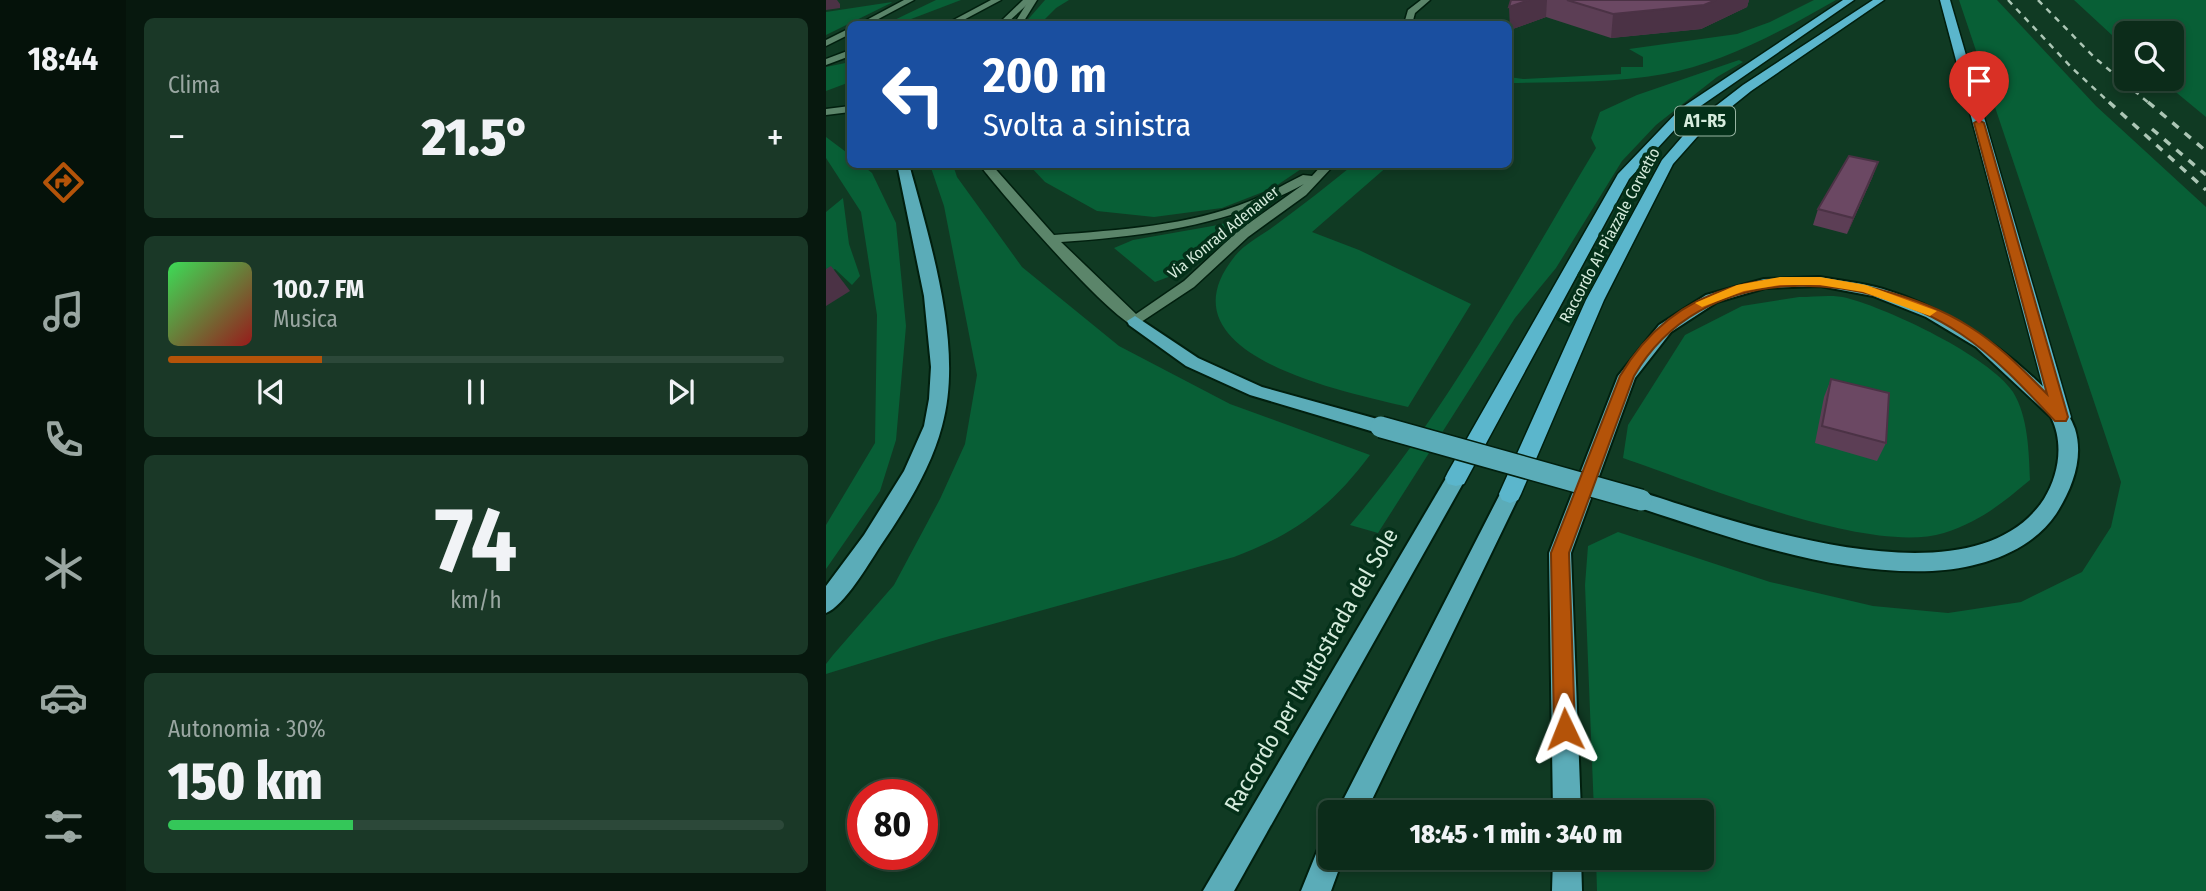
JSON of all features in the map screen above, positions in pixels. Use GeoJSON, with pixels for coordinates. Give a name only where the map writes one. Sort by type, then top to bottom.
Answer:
{"type":"FeatureCollection","features":[{"type":"Feature","properties":{"kind":"highway","name":"Raccordo A1-Piazzale Corvetto"},"geometry":{"type":"LineString","coordinates":[[1456,478],[1623,177],[1685,111],[1849,0]]}},
{"type":"Feature","properties":{"kind":"highway","name":"Raccordo A1-Piazzale Corvetto"},"geometry":{"type":"LineString","coordinates":[[1510,494],[1595,300],[1667,163],[1700,125],[1747,88],[1879,0]]}},
{"type":"Feature","properties":{"kind":"highway"},"geometry":{"type":"LineString","coordinates":[[1135,321],[1192,362],[1256,391],[1642,500],[1761,539],[1875,562],[1967,559],[2021,538],[2043,516],[2060,491],[2067,454],[2067,437],[1945,0]]}},
{"type":"Feature","properties":{"kind":"highway"},"geometry":{"type":"LineString","coordinates":[[826,603],[851,573],[888,516],[933,426],[939,391],[939,360],[928,270],[904,168]]}},
{"type":"Feature","properties":{"kind":"highway"},"geometry":{"type":"LineString","coordinates":[[1567,800],[1560,553],[1627,376],[1640,354],[1682,315],[1721,295],[1766,283],[1820,281],[1866,289],[1915,305],[1966,331],[2007,362],[2061,417]]}},
{"type":"Feature","properties":{"kind":"highway","name":"Raccordo per l'Autostrada del Sole"},"geometry":{"type":"LineString","coordinates":[[1218,891],[1456,478]]}},
{"type":"Feature","properties":{"kind":"highway"},"geometry":{"type":"LineString","coordinates":[[1357,800],[1510,494]]}},
{"type":"Feature","properties":{"kind":"highway"},"geometry":{"type":"LineString","coordinates":[[1316,891],[1324,870]]}},
{"type":"Feature","properties":{"kind":"highway"},"geometry":{"type":"LineString","coordinates":[[1567,870],[1567,891]]}},
{"type":"Feature","properties":{"kind":"street"},"geometry":{"type":"LineString","coordinates":[[869,21],[910,0]]}},
{"type":"Feature","properties":{"kind":"street"},"geometry":{"type":"LineString","coordinates":[[956,21],[998,0]]}},
{"type":"Feature","properties":{"kind":"street"},"geometry":{"type":"LineString","coordinates":[[1006,21],[1031,0]]}},
{"type":"Feature","properties":{"kind":"street"},"geometry":{"type":"LineString","coordinates":[[1019,21],[1031,0]]}},
{"type":"Feature","properties":{"kind":"street"},"geometry":{"type":"LineString","coordinates":[[1409,21],[1411,12],[1426,0]]}},
{"type":"Feature","properties":{"kind":"street"},"geometry":{"type":"LineString","coordinates":[[826,43],[847,32]]}},
{"type":"Feature","properties":{"kind":"street"},"geometry":{"type":"LineString","coordinates":[[826,43],[847,44]]}},
{"type":"Feature","properties":{"kind":"street"},"geometry":{"type":"LineString","coordinates":[[826,62],[847,54]]}},
{"type":"Feature","properties":{"kind":"street"},"geometry":{"type":"LineString","coordinates":[[826,112],[847,109]]}},
{"type":"Feature","properties":{"kind":"street"},"geometry":{"type":"LineString","coordinates":[[987,168],[1049,239],[1093,284],[1135,321]]}},
{"type":"Feature","properties":{"kind":"street"},"geometry":{"type":"LineString","coordinates":[[1001,168],[1012,197]]}},
{"type":"Feature","properties":{"kind":"street","name":"Via Konrad Adenauer"},"geometry":{"type":"LineString","coordinates":[[1049,239],[1129,233],[1216,216],[1251,205],[1323,168]]}},
{"type":"Feature","properties":{"kind":"street","name":"Via Konrad Adenauer"},"geometry":{"type":"LineString","coordinates":[[1135,321],[1189,284],[1243,234],[1301,192],[1326,168]]}},
{"type":"Feature","properties":{"kind":"green space"},"geometry":{"type":"Polygon","coordinates":[[[936,0],[961,0],[906,21],[892,21],[936,0]]]}},
{"type":"Feature","properties":{"kind":"green space"},"geometry":{"type":"Polygon","coordinates":[[[1045,0],[1069,0],[1043,21],[1027,21],[1045,0]]]}},
{"type":"Feature","properties":{"kind":"green space"},"geometry":{"type":"Polygon","coordinates":[[[1814,0],[1836,0],[1753,44],[1686,69],[1626,79],[1512,83],[1512,77],[1621,74],[1621,67],[1643,67],[1643,57],[1629,49],[1737,34],[1770,22],[1814,0]]]}},
{"type":"Feature","properties":{"kind":"green space"},"geometry":{"type":"Polygon","coordinates":[[[1959,0],[1997,0],[2096,106],[2206,207],[2206,891],[1597,891],[1596,870],[1714,870],[1714,800],[1594,800],[1585,585],[1588,546],[1618,532],[1770,582],[1873,606],[1948,613],[2021,602],[2082,572],[2111,527],[2121,482],[1959,0]]]}},
{"type":"Feature","properties":{"kind":"green space"},"geometry":{"type":"Polygon","coordinates":[[[2074,0],[2206,0],[2206,117],[2175,91],[2184,91],[2184,21],[2114,21],[2114,37],[2074,0]]]}},
{"type":"Feature","properties":{"kind":"green space"},"geometry":{"type":"Polygon","coordinates":[[[892,2],[854,21],[847,21],[847,25],[826,35],[826,12],[892,2]]]}},
{"type":"Feature","properties":{"kind":"green space"},"geometry":{"type":"Polygon","coordinates":[[[1739,60],[1743,62],[1717,77],[1656,125],[1622,161],[1556,268],[1515,318],[1378,533],[1350,525],[1419,436],[1510,293],[1596,148],[1591,138],[1600,112],[1637,95],[1739,60]]]}},
{"type":"Feature","properties":{"kind":"green space"},"geometry":{"type":"Polygon","coordinates":[[[847,63],[847,83],[826,91],[826,67],[847,63]]]}},
{"type":"Feature","properties":{"kind":"green space"},"geometry":{"type":"Polygon","coordinates":[[[826,137],[847,153],[847,168],[866,168],[872,173],[896,223],[906,326],[896,440],[880,491],[826,569],[826,525],[875,443],[877,315],[861,212],[826,158],[826,137]]]}},
{"type":"Feature","properties":{"kind":"green space"},"geometry":{"type":"Polygon","coordinates":[[[931,168],[954,168],[957,177],[1022,267],[1119,346],[1230,404],[1370,455],[1341,489],[1310,517],[1275,539],[1234,557],[939,639],[826,674],[826,664],[894,585],[940,499],[965,444],[977,375],[944,206],[931,168]]]}},
{"type":"Feature","properties":{"kind":"green space"},"geometry":{"type":"Polygon","coordinates":[[[1032,168],[1303,168],[1273,188],[1222,208],[1154,217],[1097,211],[1045,182],[1032,168]]]}},
{"type":"Feature","properties":{"kind":"green space"},"geometry":{"type":"Polygon","coordinates":[[[1349,168],[1386,168],[1312,232],[1359,250],[1471,304],[1408,407],[1304,379],[1268,363],[1238,343],[1219,319],[1217,290],[1235,256],[1349,168]]]}},
{"type":"Feature","properties":{"kind":"green space"},"geometry":{"type":"Polygon","coordinates":[[[843,198],[849,244],[860,276],[852,285],[835,269],[826,274],[826,212],[843,198]]]}},
{"type":"Feature","properties":{"kind":"green space"},"geometry":{"type":"Polygon","coordinates":[[[1258,213],[1171,276],[1155,282],[1114,248],[1133,240],[1218,225],[1258,213]]]}},
{"type":"Feature","properties":{"kind":"green space"},"geometry":{"type":"Polygon","coordinates":[[[1836,296],[1887,312],[1961,349],[2001,378],[2013,392],[2022,412],[2027,434],[2030,480],[1980,517],[1944,533],[1912,537],[1873,535],[1784,514],[1623,458],[1628,425],[1685,335],[1742,306],[1799,297],[1836,296]]]}},
{"type":"Feature","properties":{"kind":"building"},"geometry":{"type":"Polygon","coordinates":[[[1511,0],[1529,0],[1509,7],[1511,0]]]}},
{"type":"Feature","properties":{"kind":"building"},"geometry":{"type":"Polygon","coordinates":[[[1567,0],[1716,0],[1704,5],[1613,14],[1567,0]]]}},
{"type":"Feature","properties":{"kind":"building"},"geometry":{"type":"Polygon","coordinates":[[[1849,156],[1878,162],[1853,218],[1818,209],[1849,156]]]}},
{"type":"Feature","properties":{"kind":"building"},"geometry":{"type":"Polygon","coordinates":[[[1831,379],[1889,393],[1886,443],[1822,426],[1831,379]]]}},
{"type":"Feature","properties":{"kind":"railway"},"geometry":{"type":"LineString","coordinates":[[2008,0],[2072,68],[2111,104]]}},
{"type":"Feature","properties":{"kind":"railway"},"geometry":{"type":"LineString","coordinates":[[2038,0],[2095,58],[2150,104]]}},
{"type":"Feature","properties":{"kind":"railway"},"geometry":{"type":"LineString","coordinates":[[2109,102],[2206,190]]}},
{"type":"Feature","properties":{"kind":"railway"},"geometry":{"type":"LineString","coordinates":[[2148,102],[2206,151]]}},
{"type":"Feature","properties":{"kind":"railway"},"geometry":{"type":"LineString","coordinates":[[2152,129],[2206,175]]}},
{"type":"Feature","properties":{"kind":"slow traffic"},"geometry":{"type":"LineString","coordinates":[[1702,303],[1741,287],[1796,280],[1839,283],[1866,289],[1930,311]]}},
{"type":"Feature","properties":{"kind":"route"},"geometry":{"type":"LineString","coordinates":[[1565,729],[1559,580],[1560,553],[1570,521],[1627,376],[1640,354],[1666,328],[1699,304],[1741,287],[1796,280],[1839,283],[1866,289],[1915,305],[1966,331],[2007,362],[2061,417],[1979,123]]}}]}
